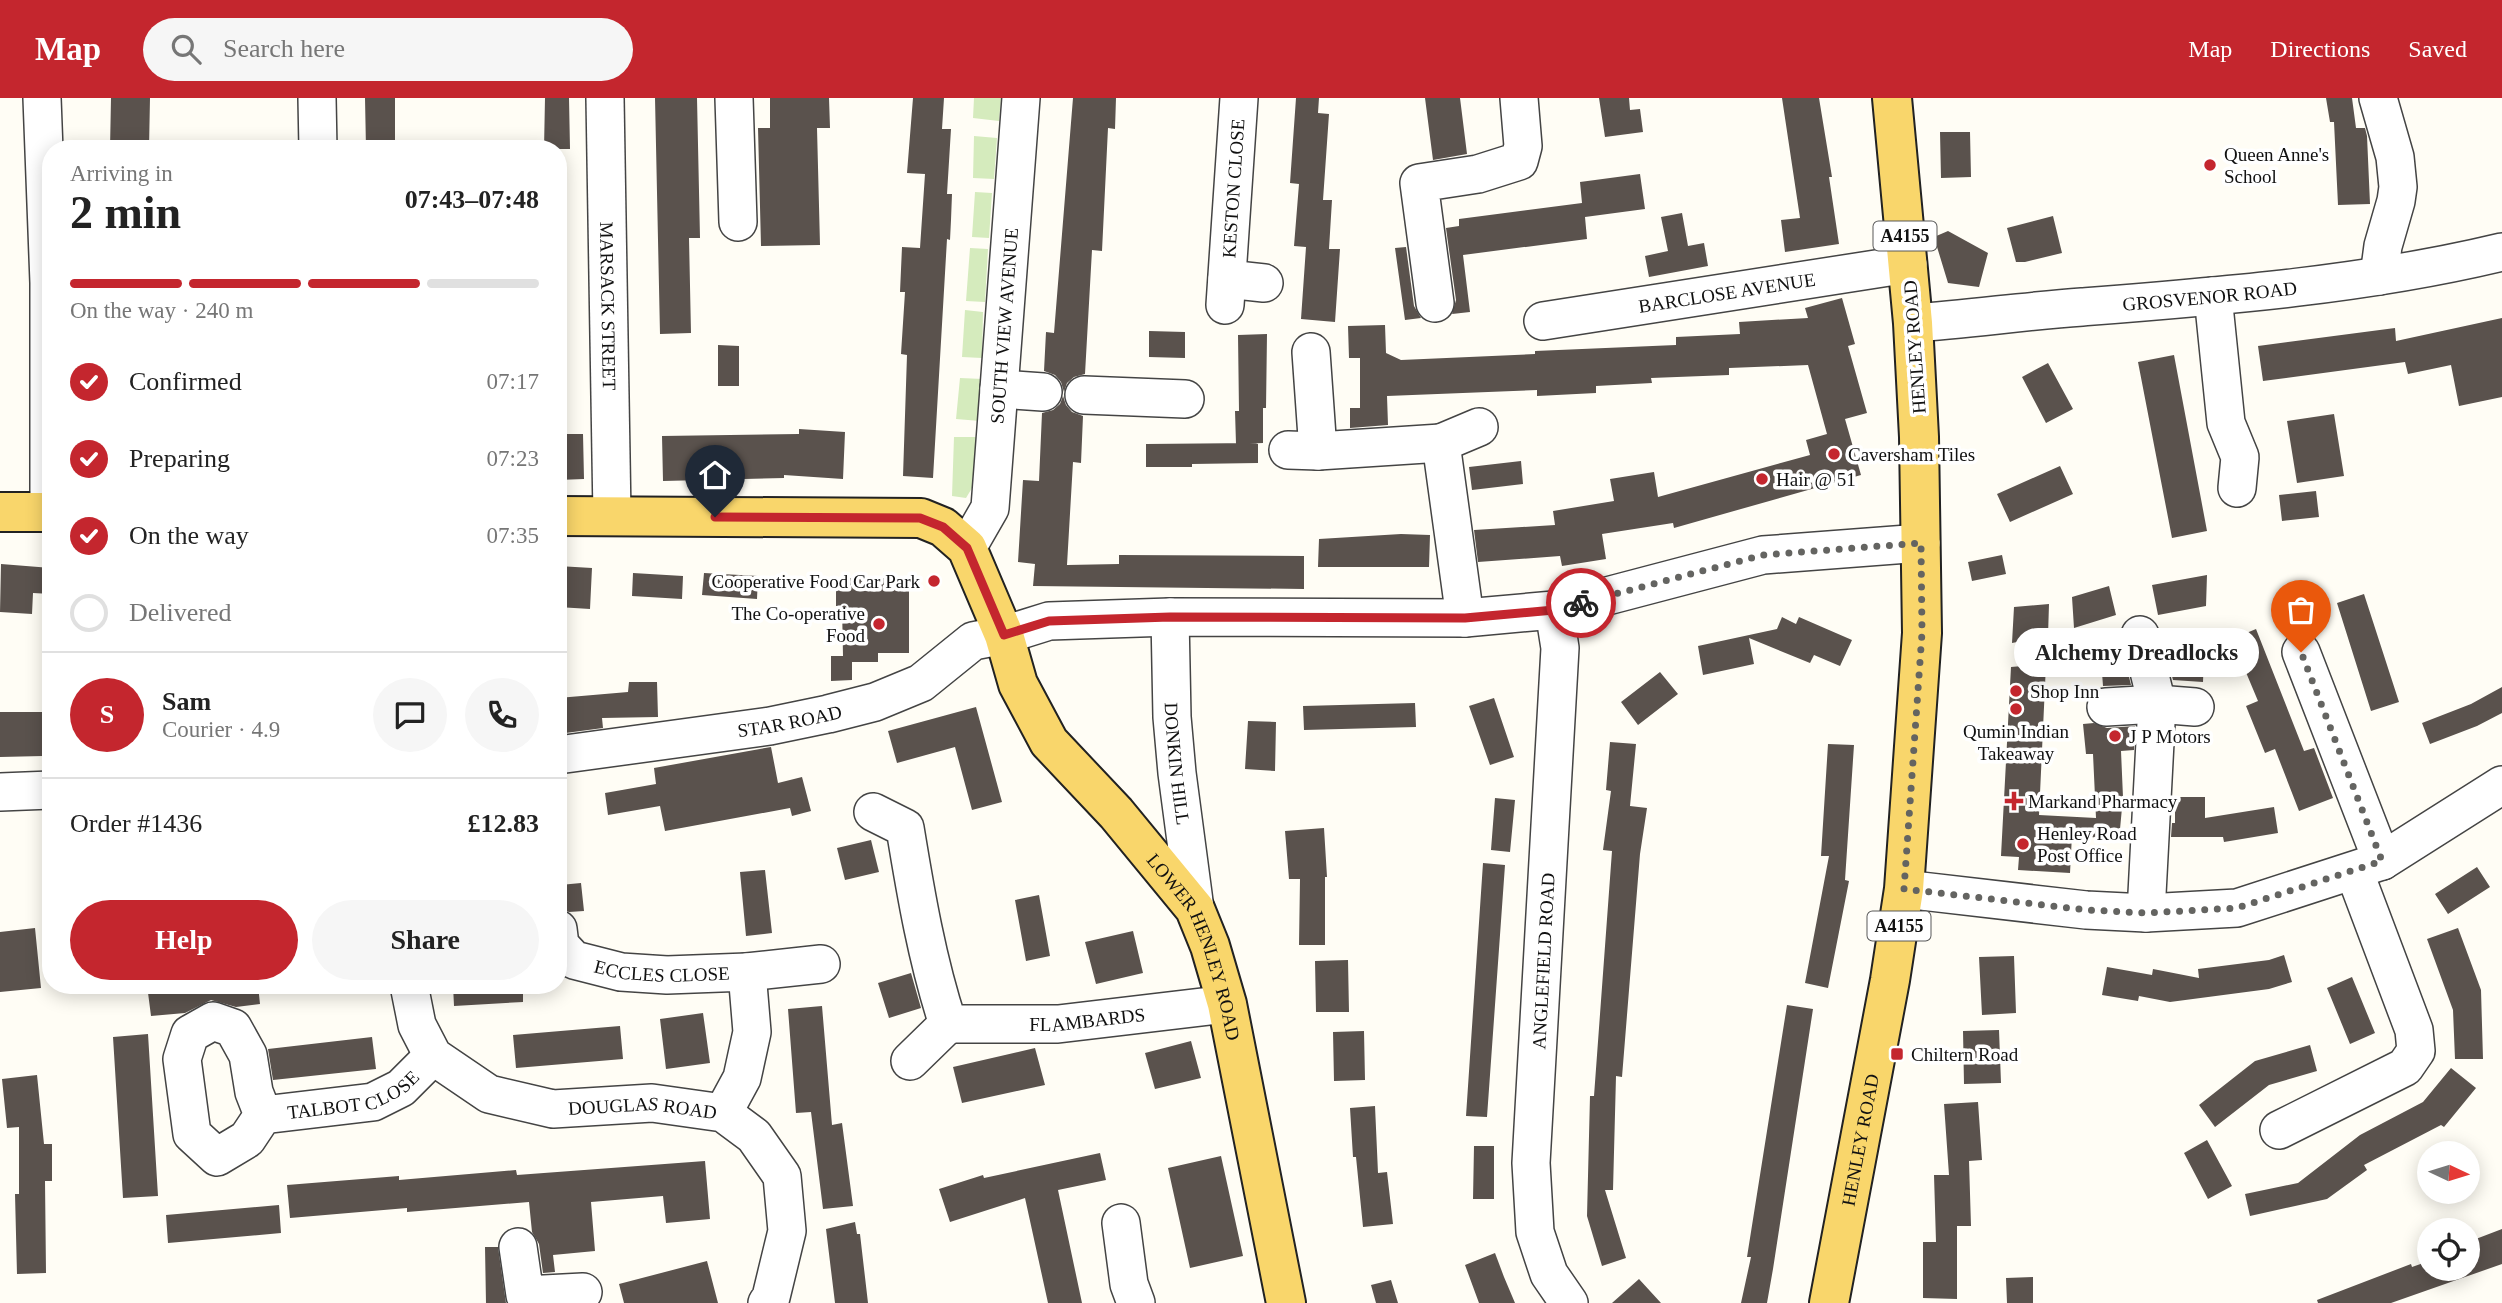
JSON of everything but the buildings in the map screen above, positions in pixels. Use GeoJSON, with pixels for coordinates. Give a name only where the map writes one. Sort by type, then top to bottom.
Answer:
{"type":"FeatureCollection","features":[{"type":"Feature","properties":{"kind":"main road","name":"HENLEY ROAD"},"geometry":{"type":"LineString","coordinates":[[1829,1303],[1891,980],[1904,889],[1922,633],[1919,437],[1913,323],[1892,98]]}},
{"type":"Feature","properties":{"kind":"main road"},"geometry":{"type":"LineString","coordinates":[[0,512],[42,512]]}},
{"type":"Feature","properties":{"kind":"main road"},"geometry":{"type":"LineString","coordinates":[[567,516],[920,518],[943,527],[967,548],[1004,635]]}},
{"type":"Feature","properties":{"kind":"main road","name":"LOWER HENLEY ROAD"},"geometry":{"type":"LineString","coordinates":[[1004,635],[1018,684],[1049,742],[1116,813],[1195,909],[1210,946],[1227,1004],[1286,1303]]}},
{"type":"Feature","properties":{"kind":"street"},"geometry":{"type":"LineString","coordinates":[[42,98],[44,140]]}},
{"type":"Feature","properties":{"kind":"street"},"geometry":{"type":"LineString","coordinates":[[317,98],[318,140]]}},
{"type":"Feature","properties":{"kind":"street","name":"MARSACK STREET"},"geometry":{"type":"LineString","coordinates":[[605,98],[612,516]]}},
{"type":"Feature","properties":{"kind":"street"},"geometry":{"type":"LineString","coordinates":[[734,98],[738,222]]}},
{"type":"Feature","properties":{"kind":"street","name":"SOUTH VIEW AVENUE"},"geometry":{"type":"LineString","coordinates":[[967,548],[990,508],[1021,98]]}},
{"type":"Feature","properties":{"kind":"street","name":"KESTON CLOSE"},"geometry":{"type":"LineString","coordinates":[[1239,98],[1226,292],[1264,283]]}},
{"type":"Feature","properties":{"kind":"street"},"geometry":{"type":"LineString","coordinates":[[1435,303],[1419,183],[1478,174],[1519,161],[1523,146],[1519,98]]}},
{"type":"Feature","properties":{"kind":"street"},"geometry":{"type":"LineString","coordinates":[[2378,98],[2395,157],[2398,187],[2383,246],[2379,276]]}},
{"type":"Feature","properties":{"kind":"street","name":"GROSVENOR ROAD"},"geometry":{"type":"LineString","coordinates":[[1913,323],[2213,296],[2379,276],[2435,268],[2502,252]]}},
{"type":"Feature","properties":{"kind":"street","name":"BARCLOSE AVENUE"},"geometry":{"type":"LineString","coordinates":[[1543,321],[1908,264]]}},
{"type":"Feature","properties":{"kind":"street"},"geometry":{"type":"LineString","coordinates":[[2213,296],[2226,423],[2240,457],[2237,488]]}},
{"type":"Feature","properties":{"kind":"street"},"geometry":{"type":"LineString","coordinates":[[1311,352],[1303,450],[1441,443],[1479,427]]}},
{"type":"Feature","properties":{"kind":"street"},"geometry":{"type":"LineString","coordinates":[[999,389],[1043,392]]}},
{"type":"Feature","properties":{"kind":"street"},"geometry":{"type":"LineString","coordinates":[[1084,395],[1185,399]]}},
{"type":"Feature","properties":{"kind":"street"},"geometry":{"type":"LineString","coordinates":[[1441,443],[1465,618]]}},
{"type":"Feature","properties":{"kind":"street"},"geometry":{"type":"LineString","coordinates":[[1004,635],[1049,621],[1170,617],[1465,618],[1554,610],[1763,555],[1921,543]]}},
{"type":"Feature","properties":{"kind":"street","name":"ANGLEFIELD ROAD"},"geometry":{"type":"LineString","coordinates":[[1554,610],[1560,648],[1531,1163],[1535,1232],[1549,1274],[1569,1303]]}},
{"type":"Feature","properties":{"kind":"street","name":"DONKIN HILL"},"geometry":{"type":"LineString","coordinates":[[1170,617],[1174,745],[1195,909]]}},
{"type":"Feature","properties":{"kind":"street","name":"STAR ROAD"},"geometry":{"type":"LineString","coordinates":[[567,754],[770,726],[875,702],[921,683],[973,641],[1004,635]]}},
{"type":"Feature","properties":{"kind":"street"},"geometry":{"type":"LineString","coordinates":[[2140,635],[2157,704],[2146,913]]}},
{"type":"Feature","properties":{"kind":"street"},"geometry":{"type":"LineString","coordinates":[[2278,1130],[2405,1067],[2416,1051],[2414,1030],[2368,866],[2301,652]]}},
{"type":"Feature","properties":{"kind":"street"},"geometry":{"type":"LineString","coordinates":[[2106,707],[2157,704],[2195,707]]}},
{"type":"Feature","properties":{"kind":"street"},"geometry":{"type":"LineString","coordinates":[[1904,889],[2073,909],[2146,913],[2237,908],[2368,866],[2502,785]]}},
{"type":"Feature","properties":{"kind":"street"},"geometry":{"type":"LineString","coordinates":[[0,792],[42,790]]}},
{"type":"Feature","properties":{"kind":"street"},"geometry":{"type":"LineString","coordinates":[[896,815],[935,984],[948,1024],[910,1061]]}},
{"type":"Feature","properties":{"kind":"street","name":"ECCLES CLOSE"},"geometry":{"type":"LineString","coordinates":[[567,952],[574,960],[621,972],[667,975],[747,972],[821,964]]}},
{"type":"Feature","properties":{"kind":"street","name":"ECCLES CLOSE"},"geometry":{"type":"LineString","coordinates":[[723,1113],[742,1077],[752,1032],[747,972]]}},
{"type":"Feature","properties":{"kind":"street","name":"DOUGLAS ROAD"},"geometry":{"type":"LineString","coordinates":[[410,994],[416,1025],[433,1056],[489,1094],[553,1110],[652,1102],[723,1113],[754,1136],[782,1176],[787,1231],[771,1297],[767,1303]]}},
{"type":"Feature","properties":{"kind":"street","name":"FLAMBARDS"},"geometry":{"type":"LineString","coordinates":[[948,1024],[1058,1024],[1227,1004]]}},
{"type":"Feature","properties":{"kind":"street","name":"TALBOT CLOSE"},"geometry":{"type":"LineString","coordinates":[[263,1115],[373,1102],[401,1088],[433,1056]]}},
{"type":"Feature","properties":{"kind":"street"},"geometry":{"type":"LineString","coordinates":[[1121,1223],[1129,1284],[1136,1303]]}},
{"type":"Feature","properties":{"kind":"street"},"geometry":{"type":"LineString","coordinates":[[518,1247],[525,1295],[580,1287]]}},
{"type":"Feature","properties":{"kind":"green space"},"geometry":{"type":"Polygon","coordinates":[[[974,98],[1001,98],[999,121],[973,118],[974,98]]]}},
{"type":"Feature","properties":{"kind":"green space"},"geometry":{"type":"Polygon","coordinates":[[[974,136],[997,138],[994,179],[973,178],[974,136]]]}},
{"type":"Feature","properties":{"kind":"green space"},"geometry":{"type":"Polygon","coordinates":[[[975,192],[992,193],[989,238],[972,237],[975,192]]]}},
{"type":"Feature","properties":{"kind":"green space"},"geometry":{"type":"Polygon","coordinates":[[[970,248],[988,249],[985,302],[966,301],[970,248]]]}},
{"type":"Feature","properties":{"kind":"green space"},"geometry":{"type":"Polygon","coordinates":[[[965,310],[983,312],[982,358],[962,357],[965,310]]]}},
{"type":"Feature","properties":{"kind":"green space"},"geometry":{"type":"Polygon","coordinates":[[[960,378],[983,379],[980,421],[956,419],[960,378]]]}},
{"type":"Feature","properties":{"kind":"green space"},"geometry":{"type":"Polygon","coordinates":[[[954,437],[981,437],[978,478],[966,498],[952,496],[954,437]]]}},
{"type":"Feature","properties":{"kind":"way so far"},"geometry":{"type":"LineString","coordinates":[[1581,603],[1763,555],[1921,543],[1922,633],[1904,889],[2087,910],[2146,913],[2237,908],[2382,861],[2301,652]]}},
{"type":"Feature","properties":{"kind":"place","name":"Queen Anne's School"},"geometry":{"type":"Point","coordinates":[2210,165]}},
{"type":"Feature","properties":{"kind":"place","name":"Caversham Tiles"},"geometry":{"type":"Point","coordinates":[1834,454]}},
{"type":"Feature","properties":{"kind":"place","name":"Hair @ 51"},"geometry":{"type":"Point","coordinates":[1762,479]}},
{"type":"Feature","properties":{"kind":"place","name":"Cooperative Food Car Park"},"geometry":{"type":"Point","coordinates":[934,581]}},
{"type":"Feature","properties":{"kind":"place","name":"The Co-operative Food"},"geometry":{"type":"Point","coordinates":[879,624]}},
{"type":"Feature","properties":{"kind":"place","name":"Alchemy Dreadlocks"},"geometry":{"type":"Point","coordinates":[2301,652]}},
{"type":"Feature","properties":{"kind":"place","name":"Shop Inn"},"geometry":{"type":"Point","coordinates":[2016,691]}},
{"type":"Feature","properties":{"kind":"place","name":"Qumin Indian Takeaway"},"geometry":{"type":"Point","coordinates":[2016,709]}},
{"type":"Feature","properties":{"kind":"place","name":"J P Motors"},"geometry":{"type":"Point","coordinates":[2115,736]}},
{"type":"Feature","properties":{"kind":"place","name":"Markand Pharmacy"},"geometry":{"type":"Point","coordinates":[2014,801]}},
{"type":"Feature","properties":{"kind":"place","name":"Henley Road Post Office"},"geometry":{"type":"Point","coordinates":[2023,844]}},
{"type":"Feature","properties":{"kind":"place","name":"Chiltern Road"},"geometry":{"type":"Point","coordinates":[1897,1054]}},
{"type":"Feature","properties":{"kind":"route"},"geometry":{"type":"LineString","coordinates":[[715,517],[920,518],[943,527],[967,548],[1004,635],[1049,621],[1170,617],[1465,618],[1554,610],[1581,603]]}}]}
